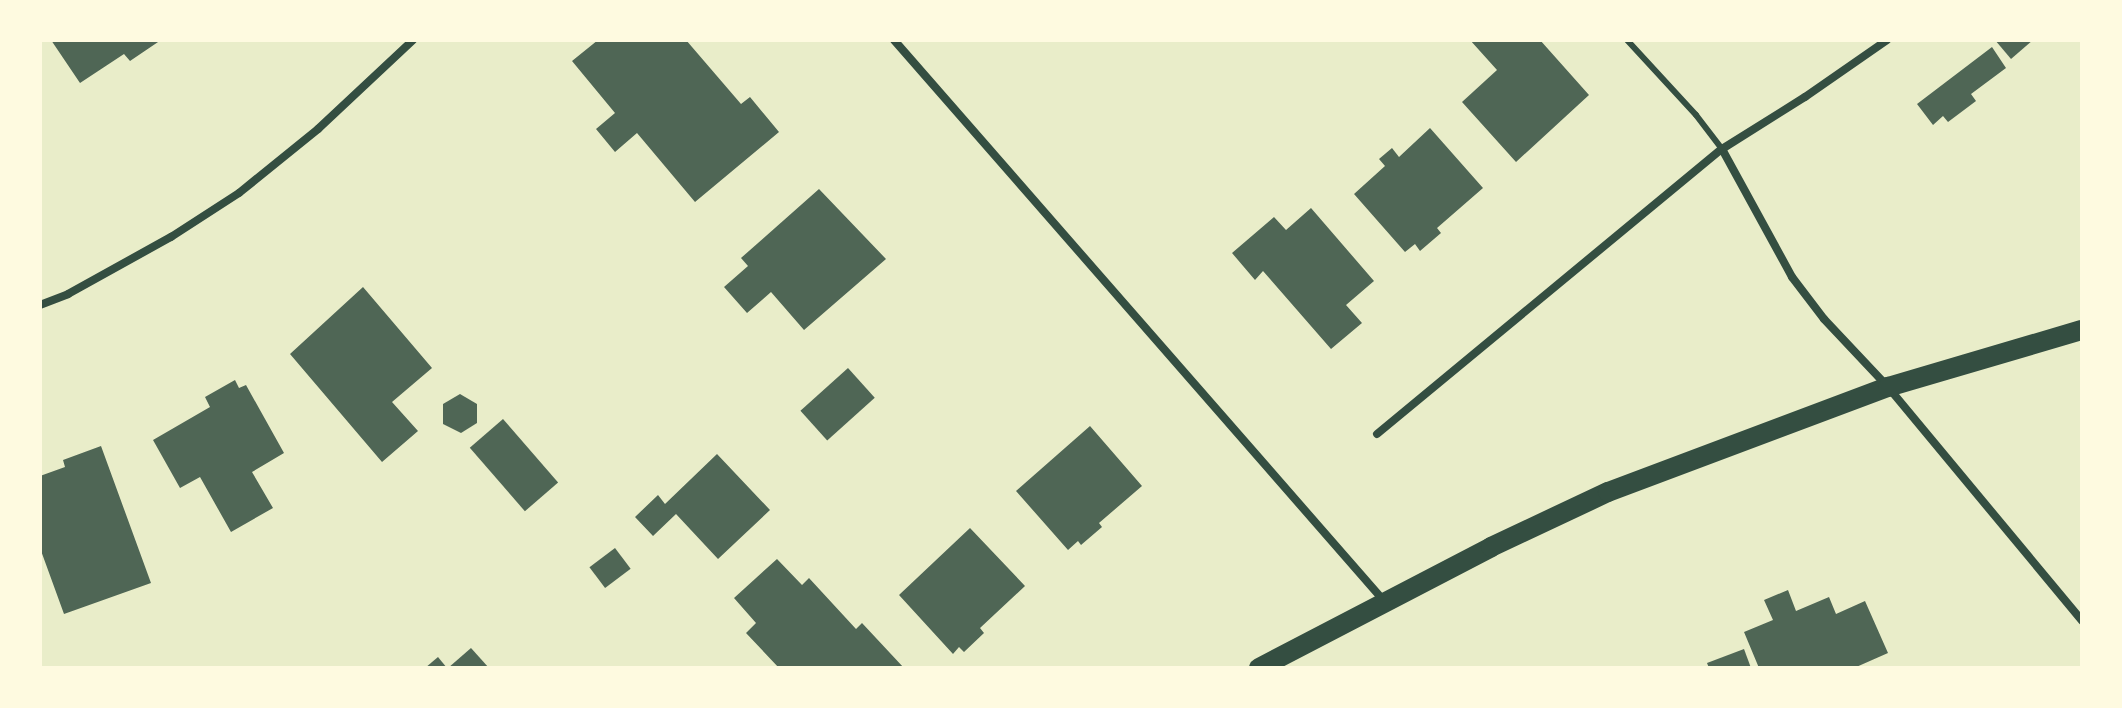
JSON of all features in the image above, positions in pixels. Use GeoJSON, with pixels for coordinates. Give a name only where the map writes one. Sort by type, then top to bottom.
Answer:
{"type":"FeatureCollection","features":[{"type":"Feature","properties":{"kind":"main road"},"geometry":{"type":"LineString","coordinates":[[1259,668],[1384,601],[1608,492],[1888,387],[2082,330]]}},
{"type":"Feature","properties":{"kind":"street"},"geometry":{"type":"LineString","coordinates":[[40,305],[68,294],[171,237],[239,193],[318,129],[413,40]]}},
{"type":"Feature","properties":{"kind":"street"},"geometry":{"type":"LineString","coordinates":[[894,40],[1384,601]]}},
{"type":"Feature","properties":{"kind":"street"},"geometry":{"type":"LineString","coordinates":[[1377,434],[1722,149],[1887,40]]}},
{"type":"Feature","properties":{"kind":"street"},"geometry":{"type":"LineString","coordinates":[[1722,149],[1792,277],[1824,319],[1888,387],[2082,621]]}},
{"type":"Feature","properties":{"kind":"lane"},"geometry":{"type":"LineString","coordinates":[[1627,40],[1696,115],[1722,149]]}},
{"type":"Feature","properties":{"kind":"building"},"geometry":{"type":"Polygon","coordinates":[[[51,40],[161,40],[130,61],[124,54],[80,83],[51,40]]]}},
{"type":"Feature","properties":{"kind":"building"},"geometry":{"type":"Polygon","coordinates":[[[598,40],[686,40],[741,104],[750,97],[779,132],[695,202],[637,133],[615,152],[596,129],[615,113],[572,61],[598,40]]]}},
{"type":"Feature","properties":{"kind":"building"},"geometry":{"type":"Polygon","coordinates":[[[1470,40],[1540,40],[1589,95],[1516,162],[1462,102],[1497,70],[1470,40]]]}},
{"type":"Feature","properties":{"kind":"building"},"geometry":{"type":"Polygon","coordinates":[[[1995,40],[2033,40],[2011,59],[1995,40]]]}},
{"type":"Feature","properties":{"kind":"building"},"geometry":{"type":"Polygon","coordinates":[[[1992,47],[2006,68],[1971,94],[1976,101],[1948,122],[1943,116],[1933,125],[1917,104],[1992,47]]]}},
{"type":"Feature","properties":{"kind":"building"},"geometry":{"type":"Polygon","coordinates":[[[1430,128],[1483,188],[1437,228],[1441,233],[1420,251],[1415,244],[1405,252],[1354,194],[1385,166],[1379,159],[1392,148],[1399,157],[1430,128]]]}},
{"type":"Feature","properties":{"kind":"building"},"geometry":{"type":"Polygon","coordinates":[[[819,189],[886,259],[804,330],[771,292],[747,313],[724,287],[748,266],[741,258],[819,189]]]}},
{"type":"Feature","properties":{"kind":"building"},"geometry":{"type":"Polygon","coordinates":[[[1311,208],[1374,281],[1346,305],[1362,323],[1331,349],[1263,271],[1255,280],[1232,253],[1274,217],[1286,230],[1311,208]]]}},
{"type":"Feature","properties":{"kind":"building"},"geometry":{"type":"Polygon","coordinates":[[[363,287],[432,368],[392,402],[418,431],[382,462],[290,354],[363,287]]]}},
{"type":"Feature","properties":{"kind":"building"},"geometry":{"type":"Polygon","coordinates":[[[848,368],[875,398],[827,441],[800,411],[848,368]]]}},
{"type":"Feature","properties":{"kind":"building"},"geometry":{"type":"Polygon","coordinates":[[[235,380],[239,388],[246,385],[284,453],[252,472],[273,508],[231,532],[200,477],[180,488],[153,440],[210,407],[205,397],[235,380]]]}},
{"type":"Feature","properties":{"kind":"building"},"geometry":{"type":"Polygon","coordinates":[[[460,394],[477,404],[477,423],[461,433],[443,424],[443,404],[460,394]]]}},
{"type":"Feature","properties":{"kind":"building"},"geometry":{"type":"Polygon","coordinates":[[[503,419],[558,482],[525,511],[470,448],[503,419]]]}},
{"type":"Feature","properties":{"kind":"building"},"geometry":{"type":"Polygon","coordinates":[[[1090,426],[1142,486],[1099,523],[1102,527],[1081,545],[1078,541],[1068,550],[1016,491],[1090,426]]]}},
{"type":"Feature","properties":{"kind":"building"},"geometry":{"type":"Polygon","coordinates":[[[101,446],[151,583],[64,614],[40,548],[40,476],[65,467],[63,460],[101,446]]]}},
{"type":"Feature","properties":{"kind":"building"},"geometry":{"type":"Polygon","coordinates":[[[717,454],[770,510],[718,559],[676,514],[653,536],[635,517],[658,495],[665,504],[717,454]]]}},
{"type":"Feature","properties":{"kind":"building"},"geometry":{"type":"Polygon","coordinates":[[[970,528],[1025,586],[980,628],[984,633],[964,652],[959,647],[953,654],[899,595],[970,528]]]}},
{"type":"Feature","properties":{"kind":"building"},"geometry":{"type":"Polygon","coordinates":[[[615,548],[631,569],[605,588],[589,567],[615,548]]]}},
{"type":"Feature","properties":{"kind":"building"},"geometry":{"type":"Polygon","coordinates":[[[777,559],[802,585],[809,578],[856,629],[862,623],[904,668],[779,668],[746,633],[756,623],[734,598],[777,559]]]}},
{"type":"Feature","properties":{"kind":"building"},"geometry":{"type":"Polygon","coordinates":[[[1788,590],[1796,611],[1829,597],[1836,614],[1865,601],[1888,653],[1854,668],[1759,668],[1744,632],[1773,620],[1764,600],[1788,590]]]}},
{"type":"Feature","properties":{"kind":"building"},"geometry":{"type":"Polygon","coordinates":[[[471,648],[489,668],[448,668],[471,648]]]}},
{"type":"Feature","properties":{"kind":"building"},"geometry":{"type":"Polygon","coordinates":[[[1744,649],[1751,668],[1709,668],[1707,663],[1744,649]]]}},
{"type":"Feature","properties":{"kind":"building"},"geometry":{"type":"Polygon","coordinates":[[[438,657],[447,668],[425,668],[438,657]]]}}]}
